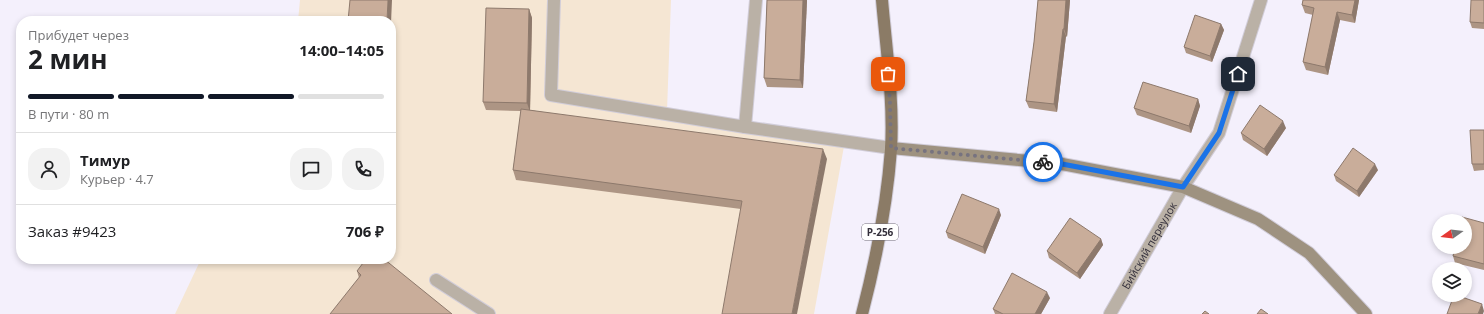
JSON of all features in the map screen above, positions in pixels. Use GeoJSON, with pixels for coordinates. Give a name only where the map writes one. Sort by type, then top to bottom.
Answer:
{"type":"FeatureCollection","features":[{"type":"Feature","properties":{"kind":"main road","name":"Р-256"},"geometry":{"type":"LineString","coordinates":[[862,314],[883,218],[891,148],[890,103],[882,0]]}},
{"type":"Feature","properties":{"kind":"street"},"geometry":{"type":"LineString","coordinates":[[554,0],[551,95],[745,127],[891,148],[1062,164],[1183,187],[1258,219],[1309,253],[1366,314]]}},
{"type":"Feature","properties":{"kind":"street"},"geometry":{"type":"LineString","coordinates":[[745,127],[756,0]]}},
{"type":"Feature","properties":{"kind":"street","name":"Бийский переулок"},"geometry":{"type":"LineString","coordinates":[[1110,314],[1183,187],[1219,133],[1262,0]]}},
{"type":"Feature","properties":{"kind":"street"},"geometry":{"type":"LineString","coordinates":[[436,280],[489,314]]}},
{"type":"Feature","properties":{"kind":"shaded area"},"geometry":{"type":"Polygon","coordinates":[[[300,0],[671,0],[667,111],[745,127],[846,135],[814,314],[175,314],[199,264],[396,264],[396,16],[298,16],[300,0]]]}},
{"type":"Feature","properties":{"kind":"building"},"geometry":{"type":"Polygon","coordinates":[[[350,0],[388,0],[387,16],[348,16],[350,0]]]}},
{"type":"Feature","properties":{"kind":"building"},"geometry":{"type":"Polygon","coordinates":[[[767,0],[803,0],[800,80],[764,78],[767,0]]]}},
{"type":"Feature","properties":{"kind":"building"},"geometry":{"type":"Polygon","coordinates":[[[1038,0],[1066,0],[1064,29],[1054,104],[1026,101],[1038,0]]]}},
{"type":"Feature","properties":{"kind":"building"},"geometry":{"type":"Polygon","coordinates":[[[1303,0],[1355,0],[1352,15],[1337,12],[1325,67],[1303,62],[1314,8],[1302,5],[1303,0]]]}},
{"type":"Feature","properties":{"kind":"building"},"geometry":{"type":"Polygon","coordinates":[[[1471,0],[1484,0],[1484,23],[1470,22],[1471,0]]]}},
{"type":"Feature","properties":{"kind":"building"},"geometry":{"type":"Polygon","coordinates":[[[486,8],[529,9],[527,103],[483,102],[486,8]]]}},
{"type":"Feature","properties":{"kind":"building"},"geometry":{"type":"Polygon","coordinates":[[[1195,15],[1221,24],[1210,56],[1184,47],[1195,15]]]}},
{"type":"Feature","properties":{"kind":"building"},"geometry":{"type":"Polygon","coordinates":[[[1143,82],[1198,99],[1189,126],[1134,108],[1143,82]]]}},
{"type":"Feature","properties":{"kind":"building"},"geometry":{"type":"Polygon","coordinates":[[[1260,105],[1283,121],[1264,149],[1241,133],[1260,105]]]}},
{"type":"Feature","properties":{"kind":"building"},"geometry":{"type":"Polygon","coordinates":[[[521,109],[823,149],[792,314],[722,314],[742,201],[513,170],[521,109]]]}},
{"type":"Feature","properties":{"kind":"building"},"geometry":{"type":"Polygon","coordinates":[[[1470,130],[1484,130],[1484,164],[1472,164],[1470,130]]]}},
{"type":"Feature","properties":{"kind":"building"},"geometry":{"type":"Polygon","coordinates":[[[1353,148],[1375,164],[1357,191],[1334,175],[1353,148]]]}},
{"type":"Feature","properties":{"kind":"building"},"geometry":{"type":"Polygon","coordinates":[[[962,194],[999,209],[983,247],[946,232],[962,194]]]}},
{"type":"Feature","properties":{"kind":"building"},"geometry":{"type":"Polygon","coordinates":[[[1070,218],[1101,239],[1077,273],[1047,251],[1070,218]]]}},
{"type":"Feature","properties":{"kind":"building"},"geometry":{"type":"Polygon","coordinates":[[[1472,220],[1484,223],[1484,264],[1453,256],[1453,254],[1472,254],[1472,220]]]}},
{"type":"Feature","properties":{"kind":"building"},"geometry":{"type":"Polygon","coordinates":[[[362,264],[390,264],[452,314],[330,314],[361,275],[357,271],[362,264]]]}},
{"type":"Feature","properties":{"kind":"building"},"geometry":{"type":"Polygon","coordinates":[[[1012,273],[1047,292],[1035,314],[1003,314],[993,309],[1012,273]]]}},
{"type":"Feature","properties":{"kind":"building"},"geometry":{"type":"Polygon","coordinates":[[[1472,301],[1482,304],[1478,314],[1447,314],[1451,302],[1472,302],[1472,301]]]}},
{"type":"Feature","properties":{"kind":"building"},"geometry":{"type":"Polygon","coordinates":[[[1261,309],[1268,314],[1257,314],[1261,309]]]}},
{"type":"Feature","properties":{"kind":"building"},"geometry":{"type":"Polygon","coordinates":[[[1205,311],[1209,314],[1202,314],[1205,311]]]}},
{"type":"Feature","properties":{"kind":"way so far"},"geometry":{"type":"LineString","coordinates":[[888,74],[891,148],[1043,162]]}},
{"type":"Feature","properties":{"kind":"route"},"geometry":{"type":"LineString","coordinates":[[1043,162],[1062,164],[1183,187],[1219,133],[1238,74]]}}]}
